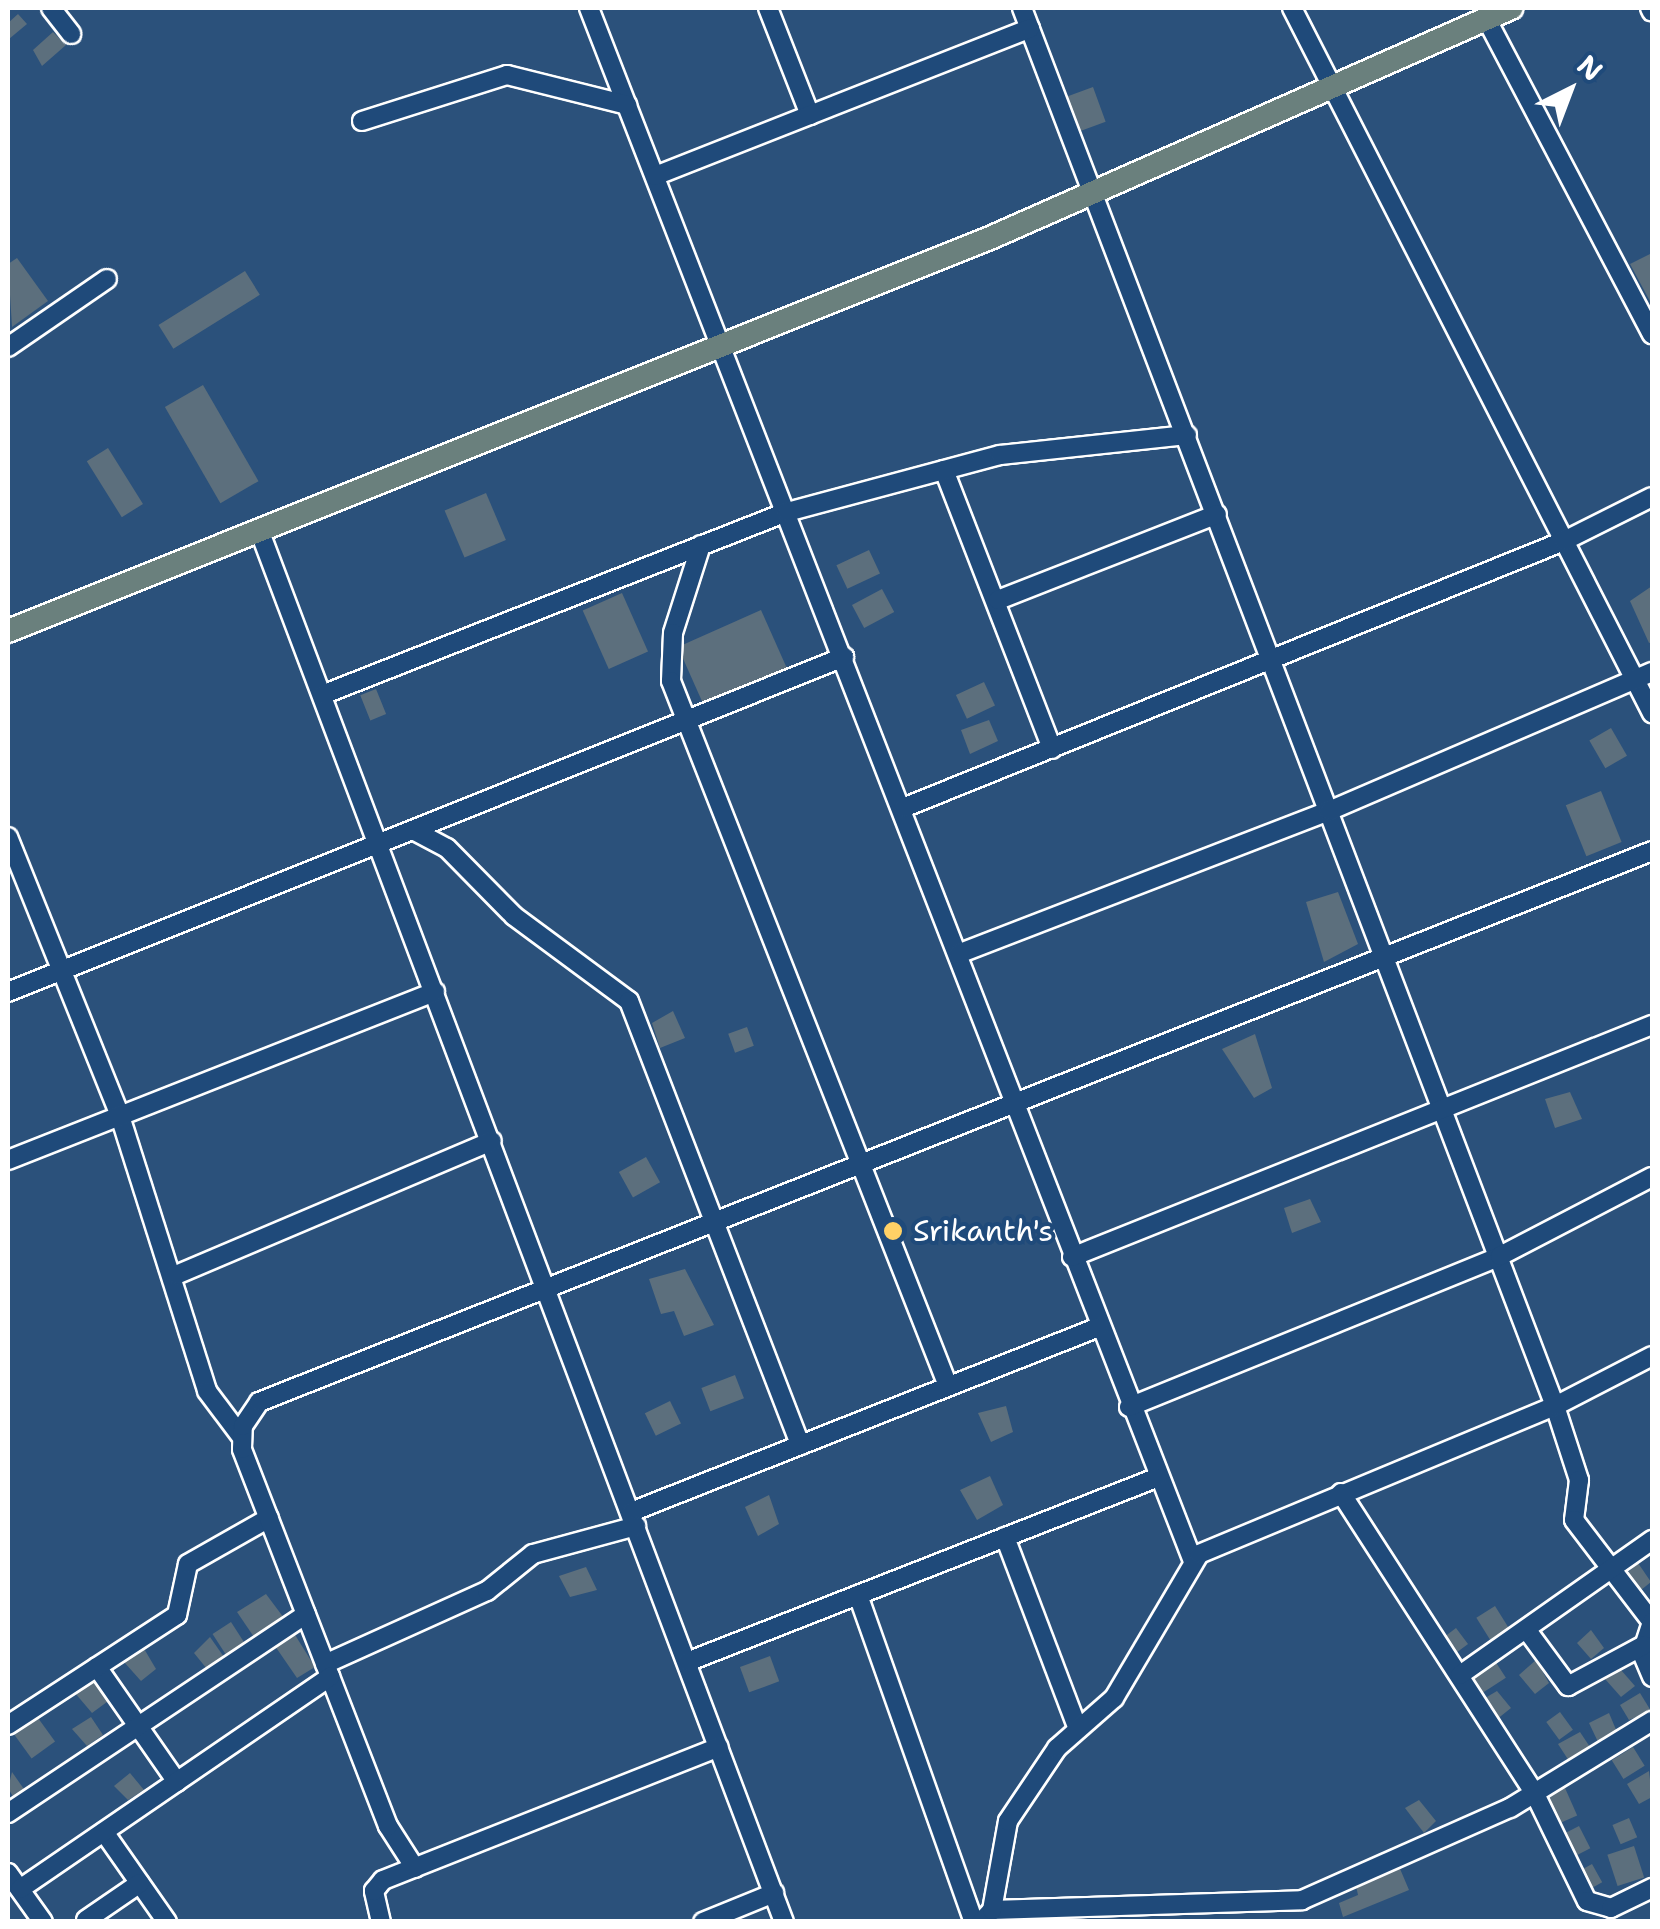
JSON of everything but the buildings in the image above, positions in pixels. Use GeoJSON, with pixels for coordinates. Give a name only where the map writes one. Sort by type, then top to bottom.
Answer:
{"type":"FeatureCollection","features":[{"type":"Feature","properties":{"kind":"main road"},"geometry":{"type":"LineString","coordinates":[[8,630],[261,535],[1095,194],[1334,93],[1512,8]]}},
{"type":"Feature","properties":{"kind":"street"},"geometry":{"type":"LineString","coordinates":[[50,8],[71,34]]}},
{"type":"Feature","properties":{"kind":"street"},"geometry":{"type":"LineString","coordinates":[[589,8],[903,808],[1156,1478],[1192,1561]]}},
{"type":"Feature","properties":{"kind":"street"},"geometry":{"type":"LineString","coordinates":[[768,8],[810,115]]}},
{"type":"Feature","properties":{"kind":"street"},"geometry":{"type":"LineString","coordinates":[[1022,8],[1556,1406],[1580,1480],[1570,1510],[1652,1622],[1644,1645],[1652,1677]]}},
{"type":"Feature","properties":{"kind":"street"},"geometry":{"type":"LineString","coordinates":[[1292,8],[1564,541],[1644,676],[1652,713]]}},
{"type":"Feature","properties":{"kind":"street"},"geometry":{"type":"LineString","coordinates":[[1487,20],[1652,334]]}},
{"type":"Feature","properties":{"kind":"street"},"geometry":{"type":"LineString","coordinates":[[655,176],[1030,28]]}},
{"type":"Feature","properties":{"kind":"street"},"geometry":{"type":"LineString","coordinates":[[362,120],[507,74],[627,105]]}},
{"type":"Feature","properties":{"kind":"street"},"geometry":{"type":"LineString","coordinates":[[8,347],[107,280]]}},
{"type":"Feature","properties":{"kind":"street"},"geometry":{"type":"LineString","coordinates":[[322,695],[787,512],[1014,452],[1187,435]]}},
{"type":"Feature","properties":{"kind":"street"},"geometry":{"type":"LineString","coordinates":[[944,470],[998,600],[1052,749]]}},
{"type":"Feature","properties":{"kind":"street"},"geometry":{"type":"LineString","coordinates":[[903,808],[1564,541],[1652,496]]}},
{"type":"Feature","properties":{"kind":"street"},"geometry":{"type":"LineString","coordinates":[[998,600],[1218,514]]}},
{"type":"Feature","properties":{"kind":"street"},"geometry":{"type":"LineString","coordinates":[[261,535],[784,1922]]}},
{"type":"Feature","properties":{"kind":"street"},"geometry":{"type":"LineString","coordinates":[[702,546],[670,646],[684,721],[744,849],[948,1386]]}},
{"type":"Feature","properties":{"kind":"street"},"geometry":{"type":"LineString","coordinates":[[8,992],[63,974],[844,656]]}},
{"type":"Feature","properties":{"kind":"street"},"geometry":{"type":"LineString","coordinates":[[958,954],[1328,811],[1644,676]]}},
{"type":"Feature","properties":{"kind":"street"},"geometry":{"type":"LineString","coordinates":[[413,830],[623,992],[717,1223],[800,1445]]}},
{"type":"Feature","properties":{"kind":"street"},"geometry":{"type":"LineString","coordinates":[[8,837],[120,1116],[176,1276],[212,1402],[240,1435],[388,1826],[415,1868]]}},
{"type":"Feature","properties":{"kind":"street"},"geometry":{"type":"LineString","coordinates":[[240,1435],[268,1397],[1016,1107],[1652,851]]}},
{"type":"Feature","properties":{"kind":"street"},"geometry":{"type":"LineString","coordinates":[[8,1160],[435,992]]}},
{"type":"Feature","properties":{"kind":"street"},"geometry":{"type":"LineString","coordinates":[[1072,1258],[1652,1025]]}},
{"type":"Feature","properties":{"kind":"street"},"geometry":{"type":"LineString","coordinates":[[176,1276],[492,1141]]}},
{"type":"Feature","properties":{"kind":"street"},"geometry":{"type":"LineString","coordinates":[[1130,1407],[1500,1256],[1652,1177]]}},
{"type":"Feature","properties":{"kind":"street"},"geometry":{"type":"LineString","coordinates":[[20,1889],[177,1782],[327,1671],[487,1591],[534,1554],[634,1519],[800,1445],[1099,1327]]}},
{"type":"Feature","properties":{"kind":"street"},"geometry":{"type":"LineString","coordinates":[[1652,1356],[1556,1406],[1341,1493],[1192,1561],[1114,1698],[1078,1730],[1008,1820],[987,1916],[1302,1900],[1534,1792],[1652,1721]]}},
{"type":"Feature","properties":{"kind":"street"},"geometry":{"type":"LineString","coordinates":[[687,1662],[1156,1478]]}},
{"type":"Feature","properties":{"kind":"street"},"geometry":{"type":"LineString","coordinates":[[1341,1493],[1534,1792],[1592,1907],[1652,1888]]}},
{"type":"Feature","properties":{"kind":"street"},"geometry":{"type":"LineString","coordinates":[[8,1725],[183,1610],[188,1564],[270,1518]]}},
{"type":"Feature","properties":{"kind":"street"},"geometry":{"type":"LineString","coordinates":[[1006,1537],[1078,1730]]}},
{"type":"Feature","properties":{"kind":"street"},"geometry":{"type":"LineString","coordinates":[[1460,1676],[1528,1633],[1652,1540]]}},
{"type":"Feature","properties":{"kind":"street"},"geometry":{"type":"LineString","coordinates":[[858,1595],[974,1922]]}},
{"type":"Feature","properties":{"kind":"street"},"geometry":{"type":"LineString","coordinates":[[8,1814],[306,1614]]}},
{"type":"Feature","properties":{"kind":"street"},"geometry":{"type":"LineString","coordinates":[[1528,1633],[1568,1686],[1644,1645]]}},
{"type":"Feature","properties":{"kind":"street"},"geometry":{"type":"LineString","coordinates":[[96,1666],[177,1782]]}},
{"type":"Feature","properties":{"kind":"street"},"geometry":{"type":"LineString","coordinates":[[382,1922],[377,1886],[719,1747]]}},
{"type":"Feature","properties":{"kind":"street"},"geometry":{"type":"LineString","coordinates":[[104,1832],[168,1922]]}},
{"type":"Feature","properties":{"kind":"street"},"geometry":{"type":"LineString","coordinates":[[8,1873],[44,1922]]}},
{"type":"Feature","properties":{"kind":"street"},"geometry":{"type":"LineString","coordinates":[[86,1920],[140,1884]]}},
{"type":"Feature","properties":{"kind":"street"},"geometry":{"type":"LineString","coordinates":[[703,1922],[774,1893]]}},
{"type":"Feature","properties":{"kind":"place","name":"Srikanth's"},"geometry":{"type":"Point","coordinates":[893,1231]}}]}
